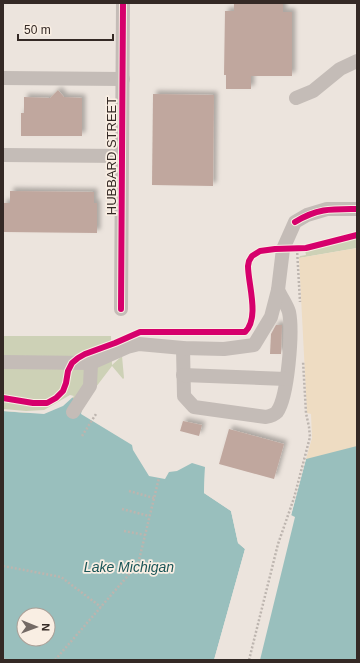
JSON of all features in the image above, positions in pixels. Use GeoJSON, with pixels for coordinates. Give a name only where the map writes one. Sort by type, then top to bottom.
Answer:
{"type":"FeatureCollection","features":[{"type":"Feature","properties":{"kind":"street","name":"HUBBARD STREET"},"geometry":{"type":"LineString","coordinates":[[121,309],[123,3]]}},
{"type":"Feature","properties":{"kind":"street"},"geometry":{"type":"LineString","coordinates":[[296,98],[313,91],[340,69],[357,61]]}},
{"type":"Feature","properties":{"kind":"street"},"geometry":{"type":"LineString","coordinates":[[3,78],[122,79]]}},
{"type":"Feature","properties":{"kind":"street"},"geometry":{"type":"LineString","coordinates":[[3,156],[122,156]]}},
{"type":"Feature","properties":{"kind":"street"},"geometry":{"type":"LineString","coordinates":[[3,362],[91,363],[127,347],[139,344],[183,348],[224,349],[254,345],[271,317],[278,290],[283,249],[295,222],[307,214],[326,209],[357,209]]}},
{"type":"Feature","properties":{"kind":"street"},"geometry":{"type":"LineString","coordinates":[[183,348],[184,396],[194,407],[266,416],[276,413],[281,404],[289,362],[289,311],[278,290]]}},
{"type":"Feature","properties":{"kind":"street"},"geometry":{"type":"LineString","coordinates":[[73,412],[90,386],[91,363]]}},
{"type":"Feature","properties":{"kind":"street"},"geometry":{"type":"LineString","coordinates":[[183,375],[286,379]]}},
{"type":"Feature","properties":{"kind":"path"},"geometry":{"type":"LineString","coordinates":[[283,249],[306,248]]}},
{"type":"Feature","properties":{"kind":"path"},"geometry":{"type":"LineString","coordinates":[[297,249],[300,304]]}},
{"type":"Feature","properties":{"kind":"path"},"geometry":{"type":"LineString","coordinates":[[248,660],[278,544],[294,498],[310,437],[306,413],[303,358]]}},
{"type":"Feature","properties":{"kind":"path"},"geometry":{"type":"LineString","coordinates":[[82,436],[96,414]]}},
{"type":"Feature","properties":{"kind":"path"},"geometry":{"type":"LineString","coordinates":[[55,660],[138,564],[159,478]]}},
{"type":"Feature","properties":{"kind":"path"},"geometry":{"type":"LineString","coordinates":[[129,491],[154,498]]}},
{"type":"Feature","properties":{"kind":"path"},"geometry":{"type":"LineString","coordinates":[[122,509],[150,516]]}},
{"type":"Feature","properties":{"kind":"path"},"geometry":{"type":"LineString","coordinates":[[124,530],[145,535]]}},
{"type":"Feature","properties":{"kind":"path"},"geometry":{"type":"LineString","coordinates":[[3,566],[61,577],[101,607]]}},
{"type":"Feature","properties":{"kind":"green space"},"geometry":{"type":"Polygon","coordinates":[[[357,238],[357,248],[299,258],[300,256],[306,255],[305,250],[357,238]]]}},
{"type":"Feature","properties":{"kind":"green space"},"geometry":{"type":"Polygon","coordinates":[[[3,336],[111,336],[112,365],[122,356],[124,378],[123,379],[112,366],[83,404],[45,412],[26,413],[3,411],[3,336]]]}},
{"type":"Feature","properties":{"kind":"sand"},"geometry":{"type":"Polygon","coordinates":[[[357,248],[357,467],[326,466],[306,459],[312,438],[311,414],[307,413],[299,258],[357,248]]]}},
{"type":"Feature","properties":{"kind":"water","name":"Lake Michigan"},"geometry":{"type":"Polygon","coordinates":[[[71,397],[83,404],[81,414],[132,445],[133,450],[149,476],[165,479],[169,472],[177,471],[192,463],[205,467],[204,493],[231,511],[238,543],[245,549],[214,660],[3,660],[3,411],[26,413],[45,412],[71,397]]]}},
{"type":"Feature","properties":{"kind":"water"},"geometry":{"type":"Polygon","coordinates":[[[357,446],[357,660],[253,660],[306,459],[357,446]]]}},
{"type":"Feature","properties":{"kind":"pier"},"geometry":{"type":"Polygon","coordinates":[[[70,395],[74,396],[63,406],[44,414],[3,411],[3,409],[26,411],[44,410],[70,395]]]}},
{"type":"Feature","properties":{"kind":"pier"},"geometry":{"type":"Polygon","coordinates":[[[304,458],[306,459],[291,515],[295,517],[260,660],[251,660],[304,458]]]}},
{"type":"Feature","properties":{"kind":"pier"},"geometry":{"type":"Polygon","coordinates":[[[207,466],[206,492],[233,511],[240,542],[247,549],[216,660],[214,660],[245,549],[238,543],[231,511],[204,493],[205,467],[207,466]]]}},
{"type":"Feature","properties":{"kind":"building"},"geometry":{"type":"Polygon","coordinates":[[[234,3],[283,3],[283,12],[292,12],[292,76],[251,76],[251,89],[226,89],[226,75],[224,75],[225,11],[234,11],[234,3]]]}},
{"type":"Feature","properties":{"kind":"building"},"geometry":{"type":"Polygon","coordinates":[[[58,90],[64,97],[82,98],[82,136],[21,136],[21,113],[24,113],[24,97],[50,98],[58,90]]]}},
{"type":"Feature","properties":{"kind":"building"},"geometry":{"type":"Polygon","coordinates":[[[153,94],[214,95],[213,186],[152,185],[153,94]]]}},
{"type":"Feature","properties":{"kind":"building"},"geometry":{"type":"Polygon","coordinates":[[[10,191],[94,192],[94,203],[97,203],[97,233],[3,232],[3,203],[10,203],[10,191]]]}},
{"type":"Feature","properties":{"kind":"building"},"geometry":{"type":"Polygon","coordinates":[[[276,325],[282,325],[281,354],[270,354],[271,334],[276,325]]]}},
{"type":"Feature","properties":{"kind":"building"},"geometry":{"type":"Polygon","coordinates":[[[183,421],[202,425],[199,436],[180,431],[183,421]]]}},
{"type":"Feature","properties":{"kind":"building"},"geometry":{"type":"Polygon","coordinates":[[[229,429],[284,444],[274,479],[219,464],[229,429]]]}},
{"type":"Feature","properties":{"kind":"cycle path"},"geometry":{"type":"LineString","coordinates":[[121,309],[123,3]]}},
{"type":"Feature","properties":{"kind":"cycle path"},"geometry":{"type":"LineString","coordinates":[[295,222],[303,217],[325,210],[357,209]]}},
{"type":"Feature","properties":{"kind":"cycle path"},"geometry":{"type":"LineString","coordinates":[[3,398],[33,403],[47,403],[56,398],[63,391],[68,371],[72,363],[78,358],[140,332],[245,332],[252,318],[253,310],[248,273],[249,261],[252,256],[260,251],[306,248],[357,235]]}}]}
